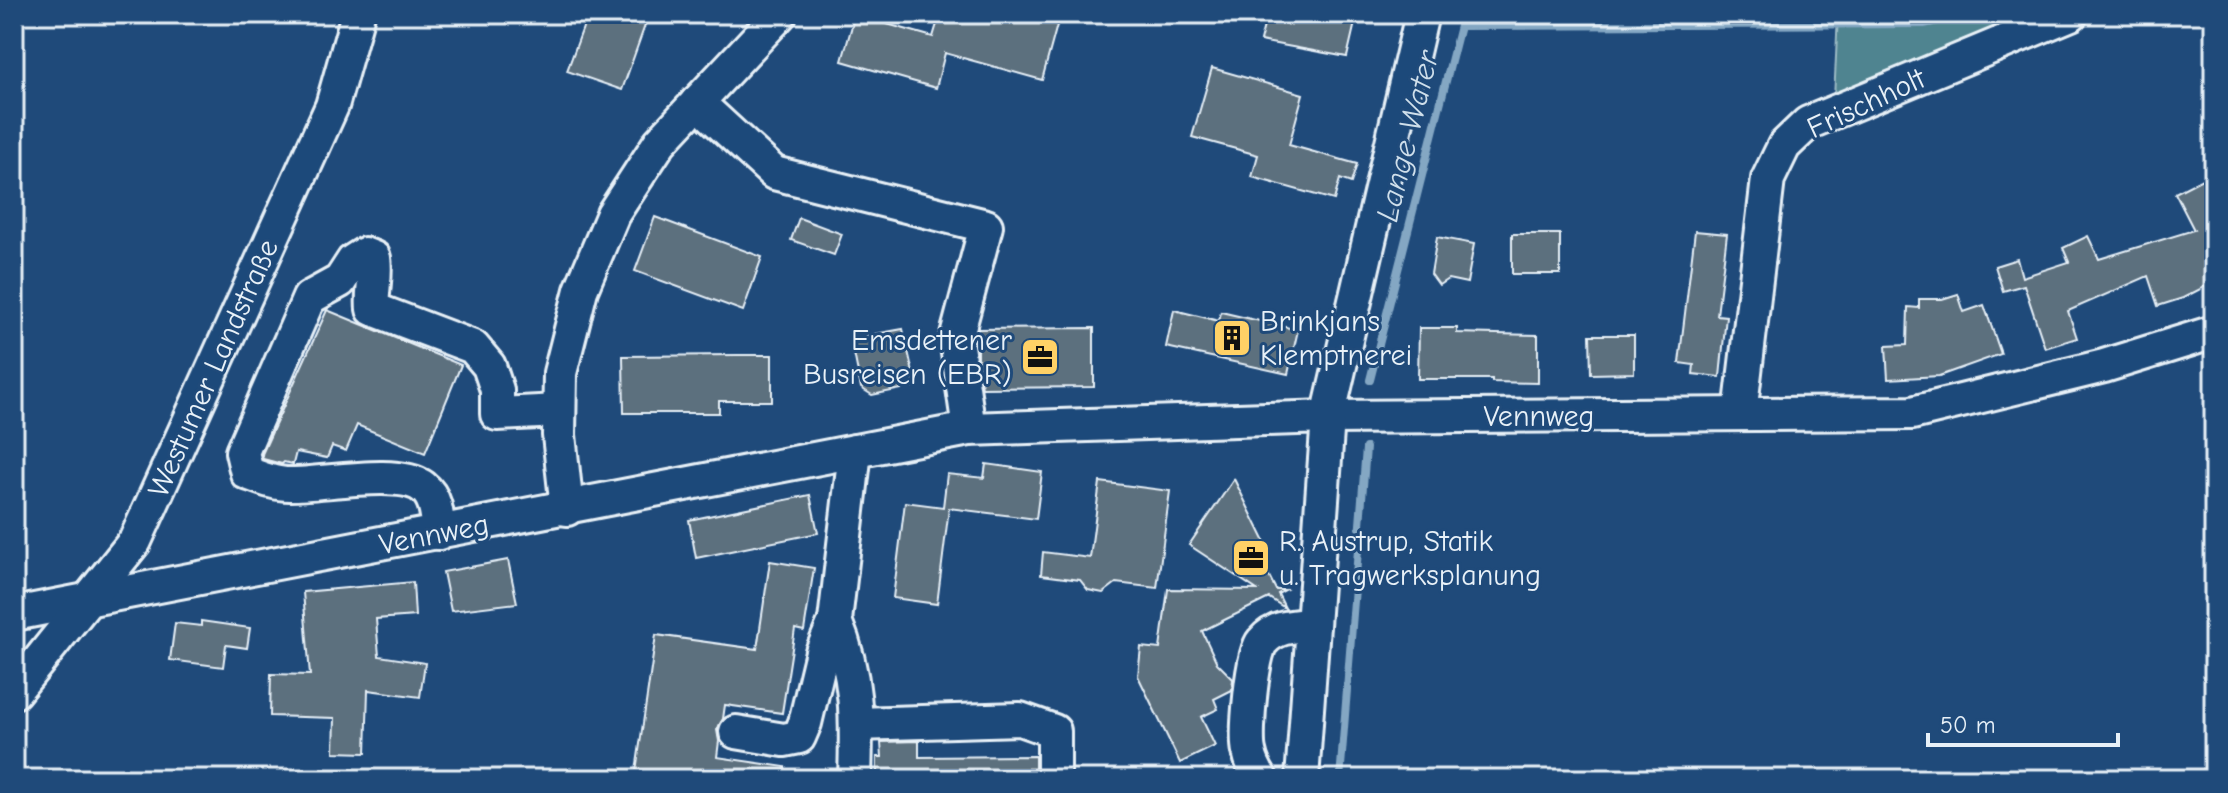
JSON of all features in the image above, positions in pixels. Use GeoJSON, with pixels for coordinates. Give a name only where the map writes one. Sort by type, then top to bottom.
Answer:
{"type":"FeatureCollection","features":[{"type":"Feature","properties":{"kind":"street","name":"Westumer Landstraße"},"geometry":{"type":"LineString","coordinates":[[14,692],[135,541],[332,106],[358,14]]}},
{"type":"Feature","properties":{"kind":"street"},"geometry":{"type":"LineString","coordinates":[[567,509],[559,435],[560,373],[581,290],[613,214],[660,142],[780,14]]}},
{"type":"Feature","properties":{"kind":"street"},"geometry":{"type":"LineString","coordinates":[[1302,779],[1328,417],[1422,14]]}},
{"type":"Feature","properties":{"kind":"street","name":"Frischholt"},"geometry":{"type":"LineString","coordinates":[[1740,414],[1768,179],[1784,146],[1808,123],[2071,14]]}},
{"type":"Feature","properties":{"kind":"street"},"geometry":{"type":"LineString","coordinates":[[697,102],[774,173],[986,226],[956,339],[969,429]]}},
{"type":"Feature","properties":{"kind":"street"},"geometry":{"type":"LineString","coordinates":[[439,533],[435,503],[424,488],[406,480],[362,479],[286,485],[247,473],[242,452],[309,298],[340,281],[353,261],[364,254],[374,258],[377,276],[373,309],[473,347],[489,366],[497,390],[497,414],[559,411]]}},
{"type":"Feature","properties":{"kind":"street","name":"Vennweg"},"geometry":{"type":"LineString","coordinates":[[14,614],[969,429],[1328,417],[1912,413],[2104,366],[2214,332]]}},
{"type":"Feature","properties":{"kind":"street"},"geometry":{"type":"LineString","coordinates":[[736,732],[784,740],[799,737],[805,723],[822,652],[835,621],[855,451]]}},
{"type":"Feature","properties":{"kind":"street"},"geometry":{"type":"LineString","coordinates":[[835,621],[849,653],[857,724],[855,779]]}},
{"type":"Feature","properties":{"kind":"street"},"geometry":{"type":"LineString","coordinates":[[1261,779],[1248,748],[1256,650],[1270,634],[1289,626],[1313,625]]}},
{"type":"Feature","properties":{"kind":"street"},"geometry":{"type":"LineString","coordinates":[[857,724],[1020,719],[1054,731],[1054,779]]}},
{"type":"Feature","properties":{"kind":"green space"},"geometry":{"type":"Polygon","coordinates":[[[1838,14],[2041,14],[1834,99],[1838,14]]]}},
{"type":"Feature","properties":{"kind":"building"},"geometry":{"type":"Polygon","coordinates":[[[588,14],[649,14],[622,90],[567,71],[588,14]]]}},
{"type":"Feature","properties":{"kind":"building"},"geometry":{"type":"Polygon","coordinates":[[[940,14],[1060,14],[1042,80],[945,53],[936,88],[842,61],[855,15],[933,37],[940,14]]]}},
{"type":"Feature","properties":{"kind":"building"},"geometry":{"type":"Polygon","coordinates":[[[1267,14],[1357,14],[1347,57],[1260,41],[1267,14]]]}},
{"type":"Feature","properties":{"kind":"building"},"geometry":{"type":"Polygon","coordinates":[[[1212,68],[1303,94],[1289,145],[1357,164],[1351,183],[1340,179],[1334,200],[1252,177],[1258,155],[1192,137],[1212,68]]]}},
{"type":"Feature","properties":{"kind":"building"},"geometry":{"type":"Polygon","coordinates":[[[2206,177],[2214,192],[2214,282],[2183,298],[2158,306],[2148,276],[2068,311],[2077,338],[2045,348],[2024,285],[2003,291],[1995,266],[2017,259],[2022,277],[2069,262],[2063,248],[2088,236],[2099,259],[2194,230],[2175,193],[2206,177]]]}},
{"type":"Feature","properties":{"kind":"building"},"geometry":{"type":"Polygon","coordinates":[[[655,217],[762,257],[743,311],[635,271],[655,217]]]}},
{"type":"Feature","properties":{"kind":"building"},"geometry":{"type":"Polygon","coordinates":[[[799,218],[842,234],[834,255],[791,240],[799,218]]]}},
{"type":"Feature","properties":{"kind":"building"},"geometry":{"type":"Polygon","coordinates":[[[1695,231],[1727,234],[1717,315],[1726,316],[1720,377],[1693,374],[1694,365],[1679,363],[1695,231]]]}},
{"type":"Feature","properties":{"kind":"building"},"geometry":{"type":"Polygon","coordinates":[[[1512,234],[1560,234],[1560,274],[1512,274],[1512,234]]]}},
{"type":"Feature","properties":{"kind":"building"},"geometry":{"type":"Polygon","coordinates":[[[1437,237],[1474,244],[1467,283],[1448,279],[1439,285],[1431,274],[1437,237]]]}},
{"type":"Feature","properties":{"kind":"building"},"geometry":{"type":"Polygon","coordinates":[[[1958,294],[1964,312],[1984,305],[2001,354],[1939,376],[1888,379],[1886,346],[1907,345],[1908,307],[1919,308],[1919,299],[1942,299],[1958,294]]]}},
{"type":"Feature","properties":{"kind":"building"},"geometry":{"type":"Polygon","coordinates":[[[327,310],[461,365],[425,453],[357,425],[346,451],[332,446],[327,458],[296,452],[293,464],[263,459],[262,454],[327,310]]]}},
{"type":"Feature","properties":{"kind":"building","name":"Brinkjans Klemptnerei"},"geometry":{"type":"Polygon","coordinates":[[[1174,310],[1219,321],[1221,312],[1298,330],[1288,374],[1166,347],[1174,310]]]}},
{"type":"Feature","properties":{"kind":"building"},"geometry":{"type":"Polygon","coordinates":[[[1094,328],[1094,387],[982,388],[978,329],[1094,328]]]}},
{"type":"Feature","properties":{"kind":"building"},"geometry":{"type":"Polygon","coordinates":[[[1419,328],[1457,328],[1457,333],[1538,335],[1538,383],[1492,382],[1492,379],[1418,379],[1419,328]]]}},
{"type":"Feature","properties":{"kind":"building"},"geometry":{"type":"Polygon","coordinates":[[[903,329],[916,386],[872,395],[861,388],[852,343],[865,340],[864,336],[903,329]]]}},
{"type":"Feature","properties":{"kind":"building"},"geometry":{"type":"Polygon","coordinates":[[[1590,335],[1634,335],[1634,373],[1591,374],[1590,335]]]}},
{"type":"Feature","properties":{"kind":"building"},"geometry":{"type":"Polygon","coordinates":[[[772,355],[772,401],[719,401],[719,413],[624,413],[623,356],[772,355]]]}},
{"type":"Feature","properties":{"kind":"building"},"geometry":{"type":"Polygon","coordinates":[[[986,464],[1042,472],[1036,519],[949,508],[937,604],[893,598],[905,502],[943,507],[947,474],[984,478],[986,464]]]}},
{"type":"Feature","properties":{"kind":"building"},"geometry":{"type":"Polygon","coordinates":[[[1234,479],[1269,550],[1260,555],[1263,564],[1276,590],[1285,590],[1278,594],[1285,608],[1269,598],[1202,631],[1217,663],[1233,679],[1232,690],[1214,699],[1218,709],[1201,717],[1215,746],[1180,763],[1138,676],[1141,647],[1160,649],[1168,589],[1257,590],[1189,545],[1234,479]]]}},
{"type":"Feature","properties":{"kind":"building"},"geometry":{"type":"Polygon","coordinates":[[[1100,482],[1170,491],[1157,588],[1116,583],[1103,593],[1088,590],[1080,580],[1041,575],[1043,552],[1090,558],[1100,482]]]}},
{"type":"Feature","properties":{"kind":"building"},"geometry":{"type":"Polygon","coordinates":[[[810,495],[818,533],[696,558],[689,520],[810,495]]]}},
{"type":"Feature","properties":{"kind":"building"},"geometry":{"type":"Polygon","coordinates":[[[508,560],[517,603],[451,611],[443,572],[508,560]]]}},
{"type":"Feature","properties":{"kind":"building"},"geometry":{"type":"Polygon","coordinates":[[[770,561],[814,568],[804,631],[795,629],[782,713],[725,705],[717,730],[717,757],[785,767],[785,779],[689,779],[636,771],[656,635],[757,649],[770,561]]]}},
{"type":"Feature","properties":{"kind":"building"},"geometry":{"type":"Polygon","coordinates":[[[413,582],[415,616],[376,619],[379,656],[425,663],[420,697],[368,690],[366,753],[334,752],[335,718],[270,716],[271,674],[310,675],[303,592],[413,582]]]}},
{"type":"Feature","properties":{"kind":"building"},"geometry":{"type":"Polygon","coordinates":[[[201,621],[250,628],[247,648],[226,645],[223,667],[170,660],[175,623],[201,626],[201,621]]]}},
{"type":"Feature","properties":{"kind":"building"},"geometry":{"type":"Polygon","coordinates":[[[919,741],[919,757],[1035,756],[1035,779],[877,779],[877,757],[882,757],[881,742],[919,741]]]}},
{"type":"Feature","properties":{"kind":"waterway","name":"Lange Water"},"geometry":{"type":"LineString","coordinates":[[1370,380],[1460,26],[1924,24],[1970,14]]}},
{"type":"Feature","properties":{"kind":"waterway","name":"Lange Water"},"geometry":{"type":"LineString","coordinates":[[1340,779],[1366,448]]}},
{"type":"Feature","properties":{"kind":"place","name":"Brinkjans Klemptnerei"},"geometry":{"type":"Point","coordinates":[1232,338]}},
{"type":"Feature","properties":{"kind":"place","name":"Emsdettener Busreisen (EBR)"},"geometry":{"type":"Point","coordinates":[1040,357]}},
{"type":"Feature","properties":{"kind":"place","name":"R. Austrup, Statik u. Tragwerksplanung"},"geometry":{"type":"Point","coordinates":[1251,558]}}]}
